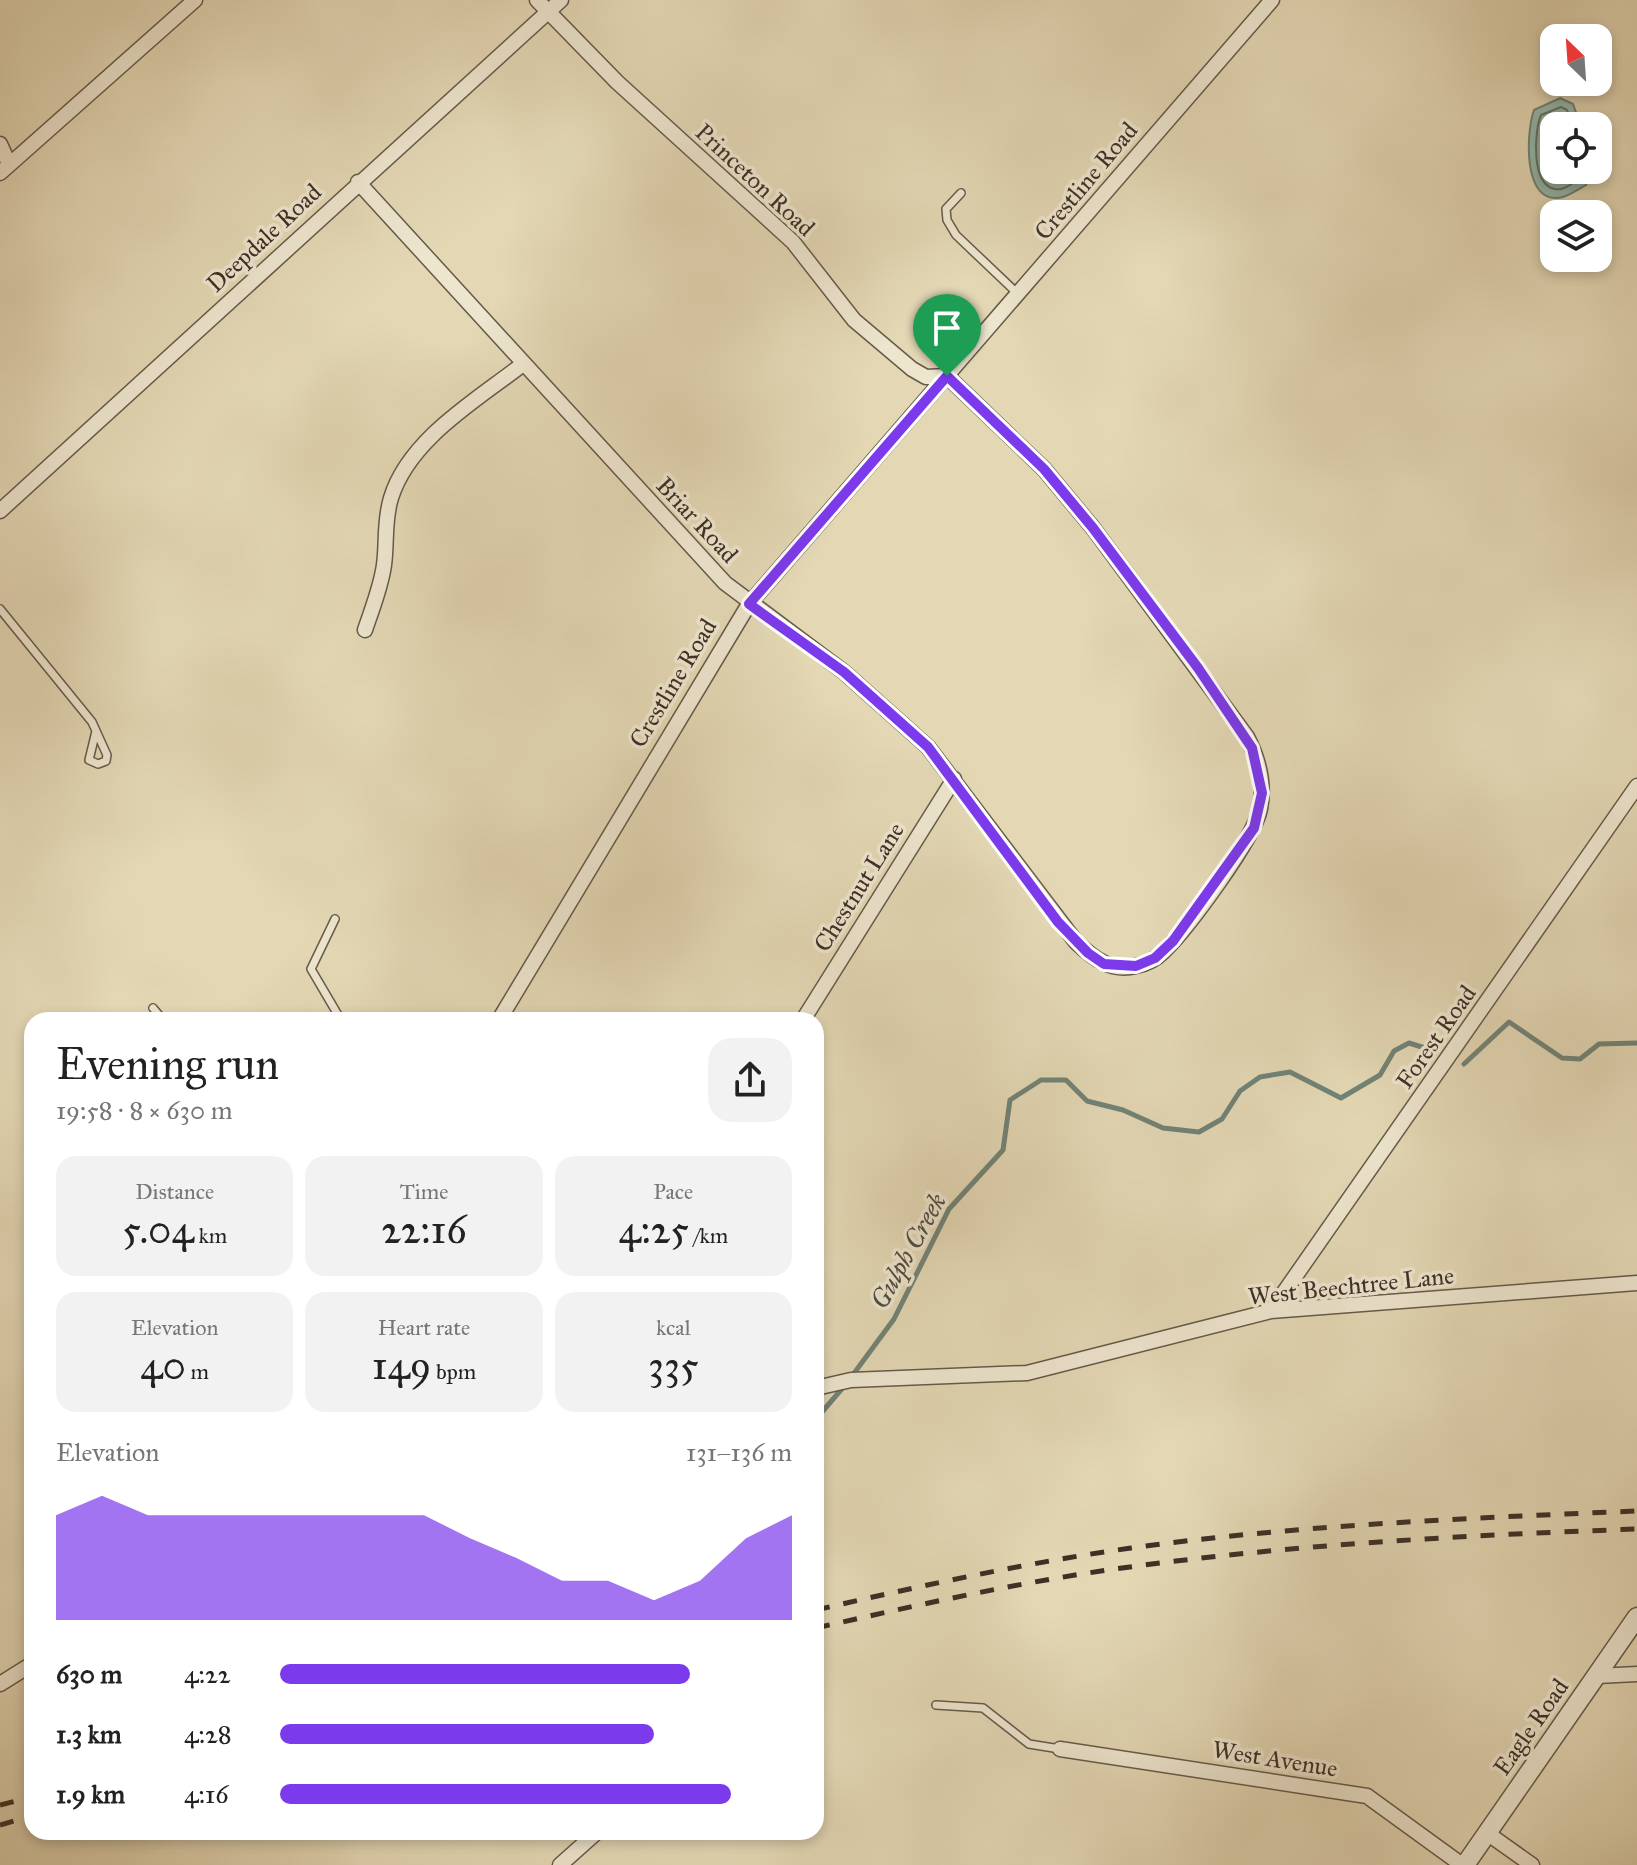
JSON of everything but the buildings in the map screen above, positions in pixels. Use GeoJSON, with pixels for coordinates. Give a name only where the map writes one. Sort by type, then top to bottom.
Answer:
{"type":"FeatureCollection","features":[{"type":"Feature","properties":{"kind":"street"},"geometry":{"type":"LineString","coordinates":[[4,168],[195,0]]}},
{"type":"Feature","properties":{"kind":"street","name":"Princeton Road"},"geometry":{"type":"LineString","coordinates":[[537,0],[617,82],[793,242],[854,320],[912,369],[926,377],[947,376]]}},
{"type":"Feature","properties":{"kind":"street","name":"Deepdale Road"},"geometry":{"type":"LineString","coordinates":[[0,511],[561,0]]}},
{"type":"Feature","properties":{"kind":"street","name":"Crestline Road"},"geometry":{"type":"LineString","coordinates":[[504,1012],[749,604],[1272,0]]}},
{"type":"Feature","properties":{"kind":"street"},"geometry":{"type":"LineString","coordinates":[[0,144],[4,168]]}},
{"type":"Feature","properties":{"kind":"street","name":"Briar Road"},"geometry":{"type":"LineString","coordinates":[[358,182],[725,583],[855,681],[928,747],[1058,922],[1088,953],[1104,964],[1118,967],[1144,964],[1173,941],[1247,842],[1260,810],[1262,793],[1258,761],[1247,737],[1113,554],[1044,469],[947,376]]}},
{"type":"Feature","properties":{"kind":"street"},"geometry":{"type":"LineString","coordinates":[[365,630],[384,565],[391,498],[400,476],[413,457],[450,422],[523,364]]}},
{"type":"Feature","properties":{"kind":"street","name":"Chestnut Lane"},"geometry":{"type":"LineString","coordinates":[[808,1012],[954,779]]}},
{"type":"Feature","properties":{"kind":"street","name":"Forest Road"},"geometry":{"type":"LineString","coordinates":[[1271,1311],[1637,786]]}},
{"type":"Feature","properties":{"kind":"street","name":"West Beechtree Lane"},"geometry":{"type":"LineString","coordinates":[[824,1386],[851,1380],[1027,1373],[1271,1311],[1637,1283]]}},
{"type":"Feature","properties":{"kind":"street","name":"Eagle Road"},"geometry":{"type":"LineString","coordinates":[[1464,1865],[1637,1617]]}},
{"type":"Feature","properties":{"kind":"street"},"geometry":{"type":"LineString","coordinates":[[0,1684],[24,1669]]}},
{"type":"Feature","properties":{"kind":"street"},"geometry":{"type":"LineString","coordinates":[[1597,1676],[1637,1674]]}},
{"type":"Feature","properties":{"kind":"street","name":"West Avenue"},"geometry":{"type":"LineString","coordinates":[[1060,1749],[1367,1796],[1464,1865]]}},
{"type":"Feature","properties":{"kind":"street"},"geometry":{"type":"LineString","coordinates":[[1487,1833],[1532,1865]]}},
{"type":"Feature","properties":{"kind":"street"},"geometry":{"type":"LineString","coordinates":[[560,1865],[588,1840]]}},
{"type":"Feature","properties":{"kind":"lane"},"geometry":{"type":"LineString","coordinates":[[961,193],[946,209],[949,226],[1018,294]]}},
{"type":"Feature","properties":{"kind":"lane"},"geometry":{"type":"LineString","coordinates":[[0,609],[96,731]]}},
{"type":"Feature","properties":{"kind":"lane"},"geometry":{"type":"LineString","coordinates":[[335,919],[311,969],[336,1012]]}},
{"type":"Feature","properties":{"kind":"lane"},"geometry":{"type":"LineString","coordinates":[[153,1008],[156,1012]]}},
{"type":"Feature","properties":{"kind":"lane"},"geometry":{"type":"LineString","coordinates":[[936,1705],[983,1708],[1029,1744],[1060,1749]]}},
{"type":"Feature","properties":{"kind":"water"},"geometry":{"type":"Polygon","coordinates":[[[1560,98],[1573,104],[1576,112],[1540,112],[1540,184],[1586,184],[1563,197],[1550,197],[1540,191],[1534,180],[1530,166],[1529,134],[1534,110],[1560,98]]]}},
{"type":"Feature","properties":{"kind":"waterway","name":"Gulph Creek"},"geometry":{"type":"LineString","coordinates":[[1464,1064],[1509,1022],[1562,1058],[1580,1059],[1599,1044],[1637,1043]]}},
{"type":"Feature","properties":{"kind":"waterway","name":"Gulph Creek"},"geometry":{"type":"LineString","coordinates":[[852,1376],[894,1319],[949,1209],[1003,1150],[1010,1100],[1041,1080],[1066,1080],[1087,1101],[1123,1110],[1163,1128],[1199,1132],[1222,1119],[1240,1091],[1260,1077],[1290,1072],[1341,1098],[1380,1075],[1394,1051],[1409,1043],[1425,1048]]}},
{"type":"Feature","properties":{"kind":"waterway","name":"Gulph Creek"},"geometry":{"type":"LineString","coordinates":[[824,1410],[846,1384]]}},
{"type":"Feature","properties":{"kind":"railway"},"geometry":{"type":"LineString","coordinates":[[824,1608],[1012,1568],[1194,1540],[1383,1524],[1637,1511]]}},
{"type":"Feature","properties":{"kind":"railway"},"geometry":{"type":"LineString","coordinates":[[824,1626],[1016,1585],[1199,1558],[1386,1542],[1637,1529]]}},
{"type":"Feature","properties":{"kind":"railway"},"geometry":{"type":"LineString","coordinates":[[0,1805],[24,1799]]}},
{"type":"Feature","properties":{"kind":"railway"},"geometry":{"type":"LineString","coordinates":[[0,1825],[24,1818]]}},
{"type":"Feature","properties":{"kind":"route"},"geometry":{"type":"LineString","coordinates":[[947,376],[1044,469],[1093,528],[1247,737],[1258,761],[1262,793],[1260,810],[1247,842],[1173,941],[1163,952],[1144,964],[1118,967],[1104,964],[1088,953],[1058,922],[928,747],[844,672],[749,604],[903,423],[947,376]]}}]}
